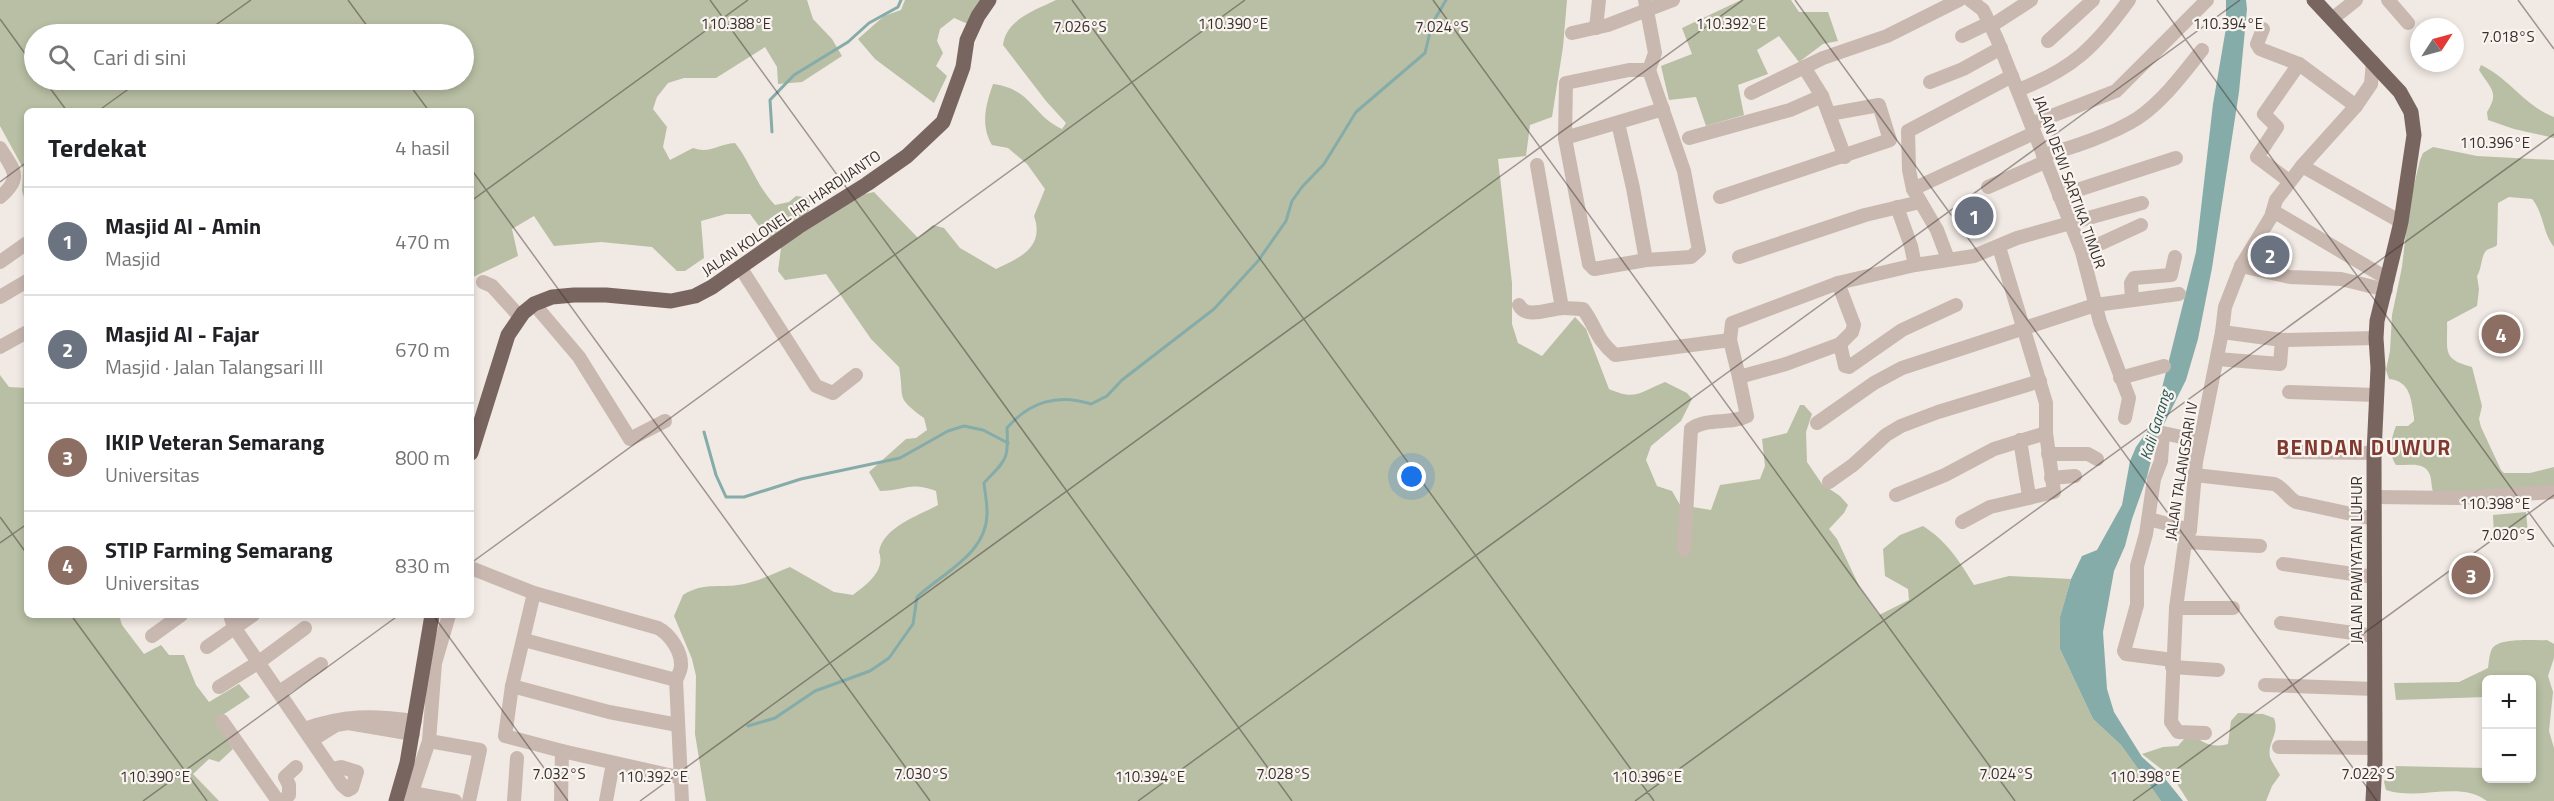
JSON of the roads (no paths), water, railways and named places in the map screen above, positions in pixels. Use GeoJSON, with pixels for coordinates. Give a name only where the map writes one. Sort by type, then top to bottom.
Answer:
{"type":"FeatureCollection","features":[{"type":"Feature","properties":{"kind":"main road","name":"JALAN KOLONEL HR HARDIJANTO"},"geometry":{"type":"LineString","coordinates":[[474,432],[477,411],[508,335],[520,317],[534,304],[552,297],[574,295],[606,295],[670,301],[704,293],[907,156],[934,133],[943,122],[963,66],[967,40],[989,0]]}},
{"type":"Feature","properties":{"kind":"main road","name":"JALAN PAWIYATAN LUHUR"},"geometry":{"type":"LineString","coordinates":[[2314,0],[2373,62],[2409,105],[2414,135],[2401,222],[2377,321],[2378,368],[2374,453],[2375,748],[2373,801]]}},
{"type":"Feature","properties":{"kind":"main road"},"geometry":{"type":"LineString","coordinates":[[396,801],[402,786],[414,728],[432,618]]}},
{"type":"Feature","properties":{"kind":"street"},"geometry":{"type":"LineString","coordinates":[[1596,28],[1599,0]]}},
{"type":"Feature","properties":{"kind":"street"},"geometry":{"type":"LineString","coordinates":[[1572,33],[1596,28],[1645,5],[1673,0]]}},
{"type":"Feature","properties":{"kind":"street"},"geometry":{"type":"LineString","coordinates":[[1751,93],[1823,58],[1887,36],[1959,0]]}},
{"type":"Feature","properties":{"kind":"street","name":"JALAN DEWI SARTIKA TIMUR"},"geometry":{"type":"LineString","coordinates":[[1971,0],[1983,10],[2001,48],[2082,252],[2095,305],[2130,401],[2125,418]]}},
{"type":"Feature","properties":{"kind":"street"},"geometry":{"type":"LineString","coordinates":[[1962,36],[1990,25],[2031,0]]}},
{"type":"Feature","properties":{"kind":"street"},"geometry":{"type":"LineString","coordinates":[[2048,41],[2093,0]]}},
{"type":"Feature","properties":{"kind":"street"},"geometry":{"type":"LineString","coordinates":[[2018,90],[2053,75],[2087,52],[2129,0]]}},
{"type":"Feature","properties":{"kind":"street"},"geometry":{"type":"LineString","coordinates":[[1913,189],[2032,128],[2116,91],[2207,0]]}},
{"type":"Feature","properties":{"kind":"street"},"geometry":{"type":"LineString","coordinates":[[2332,19],[2356,0]]}},
{"type":"Feature","properties":{"kind":"street"},"geometry":{"type":"LineString","coordinates":[[2388,0],[2408,23]]}},
{"type":"Feature","properties":{"kind":"street"},"geometry":{"type":"LineString","coordinates":[[1645,5],[1655,53],[1649,70],[1684,171],[1700,250],[1690,257],[1646,260],[1597,270],[1592,268],[1565,138],[1566,83],[1629,70],[1649,70]]}},
{"type":"Feature","properties":{"kind":"street"},"geometry":{"type":"LineString","coordinates":[[2263,29],[2257,44],[2260,49],[2299,64],[2356,106]]}},
{"type":"Feature","properties":{"kind":"street"},"geometry":{"type":"LineString","coordinates":[[1930,82],[1963,69],[2001,48]]}},
{"type":"Feature","properties":{"kind":"street"},"geometry":{"type":"LineString","coordinates":[[1988,187],[2044,159],[2139,117],[2169,90],[2202,50]]}},
{"type":"Feature","properties":{"kind":"street"},"geometry":{"type":"LineString","coordinates":[[2373,62],[2371,84],[2387,78]]}},
{"type":"Feature","properties":{"kind":"street"},"geometry":{"type":"LineString","coordinates":[[2289,181],[2257,157],[2277,127],[2264,114],[2299,64]]}},
{"type":"Feature","properties":{"kind":"street"},"geometry":{"type":"LineString","coordinates":[[1804,67],[1821,96],[1845,157]]}},
{"type":"Feature","properties":{"kind":"street"},"geometry":{"type":"LineString","coordinates":[[1948,259],[1937,230],[1913,189],[1910,177],[1909,130],[2012,76]]}},
{"type":"Feature","properties":{"kind":"street","name":"JALAN TALANGSARI IV"},"geometry":{"type":"LineString","coordinates":[[2205,733],[2178,732],[2171,722],[2173,663],[2176,608],[2195,475],[2225,307],[2241,266],[2270,219],[2276,200],[2301,166],[2356,106],[2371,84]]}},
{"type":"Feature","properties":{"kind":"street"},"geometry":{"type":"LineString","coordinates":[[1689,138],[1790,110],[1821,96]]}},
{"type":"Feature","properties":{"kind":"street"},"geometry":{"type":"LineString","coordinates":[[1720,197],[1845,157],[1890,140],[1879,105],[1829,114]]}},
{"type":"Feature","properties":{"kind":"street"},"geometry":{"type":"LineString","coordinates":[[1565,138],[1663,109]]}},
{"type":"Feature","properties":{"kind":"street"},"geometry":{"type":"LineString","coordinates":[[1618,123],[1646,260]]}},
{"type":"Feature","properties":{"kind":"street"},"geometry":{"type":"LineString","coordinates":[[0,148],[14,169],[15,176],[12,187],[0,197]]}},
{"type":"Feature","properties":{"kind":"street"},"geometry":{"type":"LineString","coordinates":[[2059,196],[2176,158]]}},
{"type":"Feature","properties":{"kind":"street"},"geometry":{"type":"LineString","coordinates":[[1537,165],[1562,308]]}},
{"type":"Feature","properties":{"kind":"street"},"geometry":{"type":"LineString","coordinates":[[2301,166],[2401,222]]}},
{"type":"Feature","properties":{"kind":"street"},"geometry":{"type":"LineString","coordinates":[[1739,257],[1865,215],[1920,202]]}},
{"type":"Feature","properties":{"kind":"street"},"geometry":{"type":"LineString","coordinates":[[1684,550],[1691,429],[1706,422],[1740,420],[1747,416],[1730,340],[1730,329],[1735,322],[1838,283],[1914,265],[1974,256],[2017,238],[2142,203]]}},
{"type":"Feature","properties":{"kind":"street"},"geometry":{"type":"LineString","coordinates":[[1898,207],[1911,246],[1914,265]]}},
{"type":"Feature","properties":{"kind":"street"},"geometry":{"type":"LineString","coordinates":[[2270,219],[2387,284]]}},
{"type":"Feature","properties":{"kind":"street"},"geometry":{"type":"LineString","coordinates":[[2082,252],[2141,225]]}},
{"type":"Feature","properties":{"kind":"street"},"geometry":{"type":"LineString","coordinates":[[0,262],[24,245]]}},
{"type":"Feature","properties":{"kind":"street"},"geometry":{"type":"LineString","coordinates":[[1962,522],[1990,507],[2029,496],[2053,493],[2046,434],[2046,403],[1999,247]]}},
{"type":"Feature","properties":{"kind":"street"},"geometry":{"type":"LineString","coordinates":[[2132,300],[2131,283],[2134,278],[2156,274],[2171,275],[2175,257]]}},
{"type":"Feature","properties":{"kind":"street"},"geometry":{"type":"LineString","coordinates":[[2241,266],[2290,277],[2387,284]]}},
{"type":"Feature","properties":{"kind":"street"},"geometry":{"type":"LineString","coordinates":[[740,267],[816,386],[833,393],[856,375]]}},
{"type":"Feature","properties":{"kind":"street"},"geometry":{"type":"LineString","coordinates":[[483,282],[492,286],[520,317]]}},
{"type":"Feature","properties":{"kind":"street"},"geometry":{"type":"LineString","coordinates":[[0,297],[24,283]]}},
{"type":"Feature","properties":{"kind":"street"},"geometry":{"type":"LineString","coordinates":[[1739,377],[1786,364],[1840,344],[1852,332],[1854,325],[1838,283]]}},
{"type":"Feature","properties":{"kind":"street"},"geometry":{"type":"LineString","coordinates":[[1817,423],[1874,383],[1902,368],[2095,305],[2179,294]]}},
{"type":"Feature","properties":{"kind":"street"},"geometry":{"type":"LineString","coordinates":[[534,304],[579,357],[630,439],[665,421]]}},
{"type":"Feature","properties":{"kind":"street"},"geometry":{"type":"LineString","coordinates":[[1518,304],[1527,312],[1562,308],[1585,311],[1599,340],[1615,355],[1730,340]]}},
{"type":"Feature","properties":{"kind":"street"},"geometry":{"type":"LineString","coordinates":[[1840,344],[1845,366],[1849,367],[1902,330],[1956,306]]}},
{"type":"Feature","properties":{"kind":"street"},"geometry":{"type":"LineString","coordinates":[[2222,332],[2282,340],[2376,338]]}},
{"type":"Feature","properties":{"kind":"street"},"geometry":{"type":"LineString","coordinates":[[0,347],[24,334]]}},
{"type":"Feature","properties":{"kind":"street"},"geometry":{"type":"LineString","coordinates":[[2217,359],[2279,364],[2282,340]]}},
{"type":"Feature","properties":{"kind":"street"},"geometry":{"type":"LineString","coordinates":[[2120,378],[2163,366]]}},
{"type":"Feature","properties":{"kind":"street"},"geometry":{"type":"LineString","coordinates":[[1829,482],[1853,465],[1886,435],[1901,426],[1938,412],[2040,381]]}},
{"type":"Feature","properties":{"kind":"street"},"geometry":{"type":"LineString","coordinates":[[2289,392],[2376,395]]}},
{"type":"Feature","properties":{"kind":"street"},"geometry":{"type":"LineString","coordinates":[[2200,441],[2163,432],[2162,456],[2154,479],[2149,519],[2137,566],[2137,605],[2124,651],[2126,654],[2218,670]]}},
{"type":"Feature","properties":{"kind":"street"},"geometry":{"type":"LineString","coordinates":[[1896,495],[1945,475],[1994,449],[2046,434]]}},
{"type":"Feature","properties":{"kind":"street"},"geometry":{"type":"LineString","coordinates":[[2020,440],[2029,496]]}},
{"type":"Feature","properties":{"kind":"street"},"geometry":{"type":"LineString","coordinates":[[2287,452],[2374,453]]}},
{"type":"Feature","properties":{"kind":"street"},"geometry":{"type":"LineString","coordinates":[[2048,454],[2088,454],[2097,459]]}},
{"type":"Feature","properties":{"kind":"street"},"geometry":{"type":"LineString","coordinates":[[2195,475],[2274,484],[2281,487],[2296,502],[2374,519]]}},
{"type":"Feature","properties":{"kind":"street"},"geometry":{"type":"LineString","coordinates":[[2051,478],[2075,476]]}},
{"type":"Feature","properties":{"kind":"street"},"geometry":{"type":"LineString","coordinates":[[2374,497],[2457,498],[2554,492]]}},
{"type":"Feature","properties":{"kind":"street"},"geometry":{"type":"LineString","coordinates":[[2149,519],[2187,536],[2260,546]]}},
{"type":"Feature","properties":{"kind":"street"},"geometry":{"type":"LineString","coordinates":[[2283,564],[2374,577]]}},
{"type":"Feature","properties":{"kind":"street"},"geometry":{"type":"LineString","coordinates":[[474,569],[534,593],[662,629],[675,644],[682,666],[676,680],[682,801]]}},
{"type":"Feature","properties":{"kind":"street"},"geometry":{"type":"LineString","coordinates":[[534,593],[512,686],[505,736],[682,778]]}},
{"type":"Feature","properties":{"kind":"street"},"geometry":{"type":"LineString","coordinates":[[2176,608],[2233,609]]}},
{"type":"Feature","properties":{"kind":"street"},"geometry":{"type":"LineString","coordinates":[[152,636],[177,618]]}},
{"type":"Feature","properties":{"kind":"street"},"geometry":{"type":"LineString","coordinates":[[448,618],[435,663],[429,741],[410,797],[455,801]]}},
{"type":"Feature","properties":{"kind":"street"},"geometry":{"type":"LineString","coordinates":[[207,647],[232,621],[332,769]]}},
{"type":"Feature","properties":{"kind":"street"},"geometry":{"type":"LineString","coordinates":[[2281,622],[2375,636]]}},
{"type":"Feature","properties":{"kind":"street"},"geometry":{"type":"LineString","coordinates":[[219,687],[259,662],[305,628]]}},
{"type":"Feature","properties":{"kind":"street"},"geometry":{"type":"LineString","coordinates":[[524,640],[676,680]]}},
{"type":"Feature","properties":{"kind":"street"},"geometry":{"type":"LineString","coordinates":[[279,692],[321,664]]}},
{"type":"Feature","properties":{"kind":"street"},"geometry":{"type":"LineString","coordinates":[[512,686],[609,712],[678,725]]}},
{"type":"Feature","properties":{"kind":"street"},"geometry":{"type":"LineString","coordinates":[[2265,686],[2375,689]]}},
{"type":"Feature","properties":{"kind":"street"},"geometry":{"type":"LineString","coordinates":[[308,734],[332,723],[372,716],[414,728]]}},
{"type":"Feature","properties":{"kind":"street"},"geometry":{"type":"LineString","coordinates":[[222,721],[278,801]]}},
{"type":"Feature","properties":{"kind":"street"},"geometry":{"type":"LineString","coordinates":[[429,741],[480,750],[469,801]]}},
{"type":"Feature","properties":{"kind":"street"},"geometry":{"type":"LineString","coordinates":[[2279,747],[2375,748]]}},
{"type":"Feature","properties":{"kind":"street"},"geometry":{"type":"LineString","coordinates":[[561,801],[562,751]]}},
{"type":"Feature","properties":{"kind":"street"},"geometry":{"type":"LineString","coordinates":[[514,801],[517,758]]}},
{"type":"Feature","properties":{"kind":"street"},"geometry":{"type":"LineString","coordinates":[[606,801],[613,763]]}},
{"type":"Feature","properties":{"kind":"street"},"geometry":{"type":"LineString","coordinates":[[283,801],[289,795],[289,785],[285,777],[296,766]]}},
{"type":"Feature","properties":{"kind":"water","name":"Kali Garang"},"geometry":{"type":"Polygon","coordinates":[[[2226,0],[2246,0],[2247,9],[2239,92],[2212,268],[2198,339],[2186,380],[2156,440],[2125,546],[2114,571],[2103,632],[2107,689],[2114,712],[2142,757],[2162,775],[2183,801],[2161,801],[2121,745],[2093,719],[2060,649],[2060,617],[2071,579],[2082,556],[2097,550],[2122,505],[2130,461],[2136,447],[2148,430],[2157,408],[2196,252],[2213,104],[2226,28],[2226,0]]]}},
{"type":"Feature","properties":{"kind":"waterway"},"geometry":{"type":"LineString","coordinates":[[772,132],[770,100],[794,75],[848,42],[869,23],[898,7],[901,0]]}},
{"type":"Feature","properties":{"kind":"waterway"},"geometry":{"type":"LineString","coordinates":[[748,726],[775,718],[815,691],[870,671],[889,658],[913,624],[917,597],[963,560],[980,539],[987,512],[984,483],[1004,460],[1007,448],[1007,428],[1025,412],[1045,402],[1067,399],[1091,404],[1107,396],[1122,380],[1214,309],[1258,261],[1286,221],[1292,201],[1324,164],[1356,112],[1425,53],[1432,24],[1446,0]]}},
{"type":"Feature","properties":{"kind":"waterway"},"geometry":{"type":"LineString","coordinates":[[704,432],[716,475],[726,497],[744,497],[801,479],[900,458],[948,431],[964,426],[983,430],[1008,443]]}},
{"type":"Feature","properties":{"kind":"place","name":"Masjid Al - Amin"},"geometry":{"type":"Point","coordinates":[1974,216]}},
{"type":"Feature","properties":{"kind":"place","name":"Masjid Al - Fajar"},"geometry":{"type":"Point","coordinates":[2270,255]}},
{"type":"Feature","properties":{"kind":"place","name":"STIP Farming Semarang"},"geometry":{"type":"Point","coordinates":[2501,334]}},
{"type":"Feature","properties":{"kind":"place","name":"IKIP Veteran Semarang"},"geometry":{"type":"Point","coordinates":[2471,575]}},
{"type":"Feature","properties":{"kind":"district","name":"BENDAN DUWUR"},"geometry":{"type":"Point","coordinates":[2364,447]}}]}
